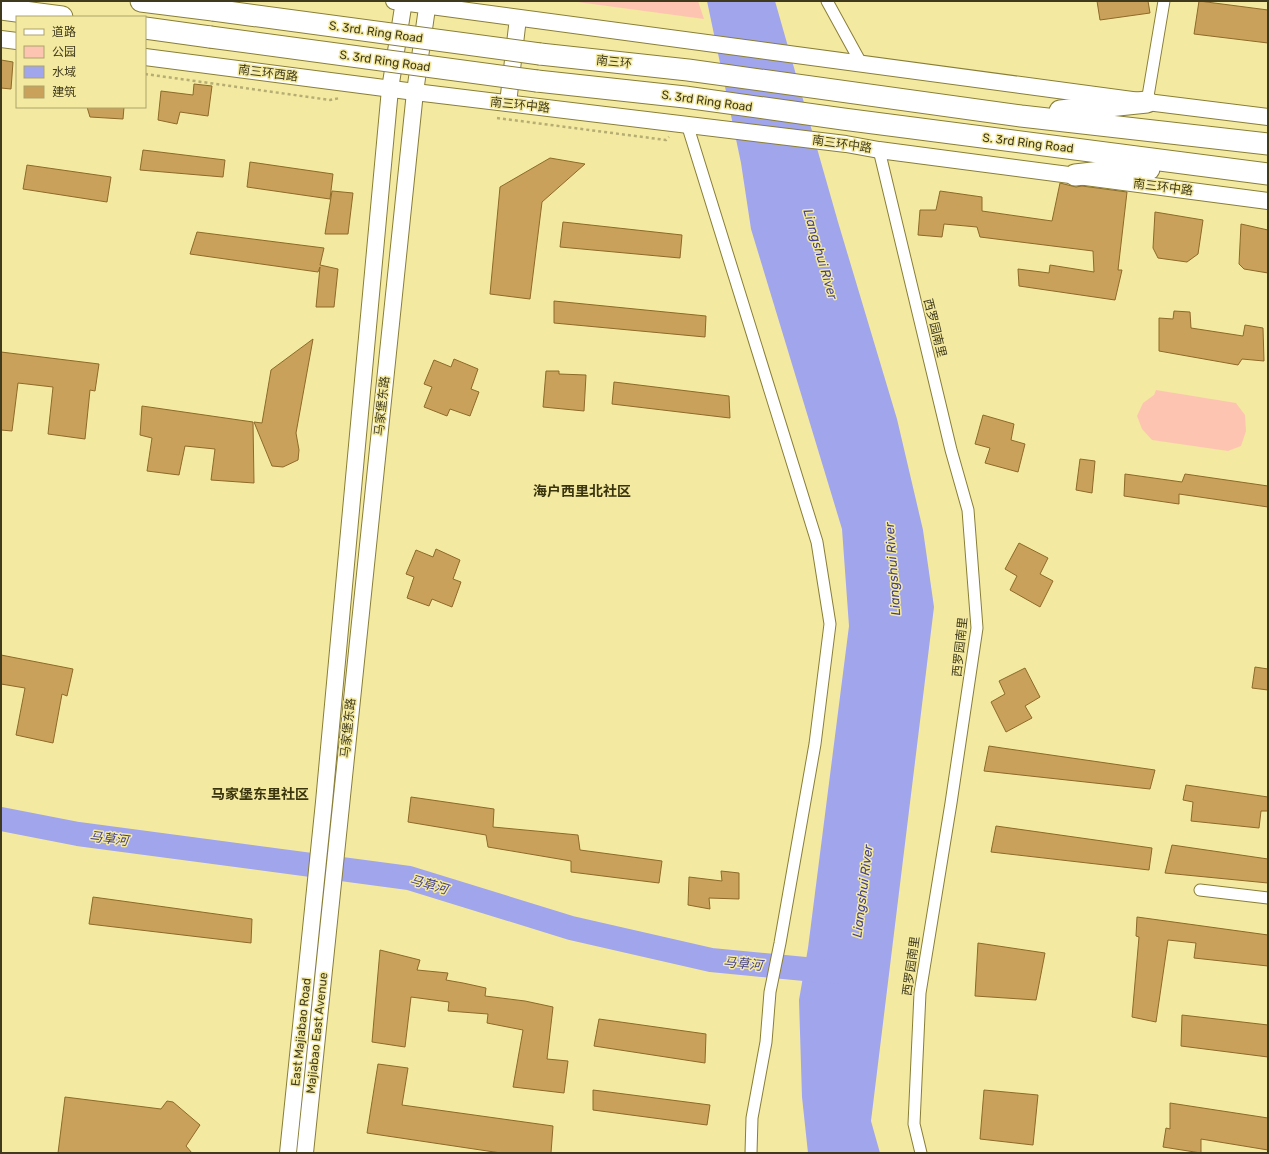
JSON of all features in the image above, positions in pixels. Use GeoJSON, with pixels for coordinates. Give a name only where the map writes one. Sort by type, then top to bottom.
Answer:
{"type":"FeatureCollection","features":[{"type":"Feature","properties":{"kind":"highway","name":"S. 3rd. Ring Road"},"geometry":{"type":"LineString","coordinates":[[141,1],[540,54]]}},
{"type":"Feature","properties":{"kind":"highway"},"geometry":{"type":"LineString","coordinates":[[1,9],[54,16]]}},
{"type":"Feature","properties":{"kind":"highway","name":"S. 3rd Ring Road"},"geometry":{"type":"LineString","coordinates":[[146,28],[537,81],[685,97],[1268,174]]}},
{"type":"Feature","properties":{"kind":"highway","name":"南三环"},"geometry":{"type":"LineString","coordinates":[[540,54],[688,70],[1021,116]]}},
{"type":"Feature","properties":{"kind":"highway"},"geometry":{"type":"LineString","coordinates":[[1021,116],[1147,102]]}},
{"type":"Feature","properties":{"kind":"highway"},"geometry":{"type":"LineString","coordinates":[[1021,116],[1268,144]]}},
{"type":"Feature","properties":{"kind":"highway"},"geometry":{"type":"LineString","coordinates":[[1075,176],[1128,169],[1165,169],[1197,165]]}},
{"type":"Feature","properties":{"kind":"main road"},"geometry":{"type":"LineString","coordinates":[[401,1],[428,3],[518,18],[1268,117]]}},
{"type":"Feature","properties":{"kind":"main road","name":"马家堡东路"},"geometry":{"type":"LineString","coordinates":[[313,910],[390,88],[401,1]]}},
{"type":"Feature","properties":{"kind":"main road","name":"马家堡东路"},"geometry":{"type":"LineString","coordinates":[[330,913],[415,92],[428,3]]}},
{"type":"Feature","properties":{"kind":"main road"},"geometry":{"type":"LineString","coordinates":[[508,103],[518,18]]}},
{"type":"Feature","properties":{"kind":"main road"},"geometry":{"type":"LineString","coordinates":[[1,39],[16,41]]}},
{"type":"Feature","properties":{"kind":"main road","name":"南三环西路"},"geometry":{"type":"LineString","coordinates":[[146,57],[415,92]]}},
{"type":"Feature","properties":{"kind":"main road","name":"南三环中路"},"geometry":{"type":"LineString","coordinates":[[415,92],[846,144],[878,150],[1268,201]]}},
{"type":"Feature","properties":{"kind":"main road","name":"East Majiabao Road"},"geometry":{"type":"LineString","coordinates":[[288,1153],[313,910]]}},
{"type":"Feature","properties":{"kind":"main road","name":"Majiabao East Avenue"},"geometry":{"type":"LineString","coordinates":[[305,1153],[330,913]]}},
{"type":"Feature","properties":{"kind":"street"},"geometry":{"type":"LineString","coordinates":[[827,1],[861,63]]}},
{"type":"Feature","properties":{"kind":"street"},"geometry":{"type":"LineString","coordinates":[[1147,102],[1164,1]]}},
{"type":"Feature","properties":{"kind":"street"},"geometry":{"type":"LineString","coordinates":[[687,124],[817,542],[830,624],[815,744],[770,992],[766,1042],[752,1118],[751,1153]]}},
{"type":"Feature","properties":{"kind":"street","name":"西罗园南里"},"geometry":{"type":"LineString","coordinates":[[878,150],[951,450],[968,510],[974,572],[977,628],[951,803],[920,993],[914,1124],[921,1153]]}},
{"type":"Feature","properties":{"kind":"street"},"geometry":{"type":"LineString","coordinates":[[1200,890],[1268,898]]}},
{"type":"Feature","properties":{"kind":"green space"},"geometry":{"type":"Polygon","coordinates":[[[570,1],[698,1],[704,19],[570,1]]]}},
{"type":"Feature","properties":{"kind":"green space"},"geometry":{"type":"Polygon","coordinates":[[[1156,390],[1236,403],[1245,415],[1246,431],[1241,446],[1228,451],[1152,440],[1142,429],[1137,416],[1143,403],[1154,395],[1156,390]]]}},
{"type":"Feature","properties":{"kind":"water","name":"Liangshui River"},"geometry":{"type":"Polygon","coordinates":[[[707,1],[775,1],[838,222],[897,419],[923,530],[934,607],[871,1121],[880,1153],[808,1153],[802,1097],[799,1000],[808,948],[849,626],[842,529],[751,229],[741,163],[707,1]]]}},
{"type":"Feature","properties":{"kind":"building"},"geometry":{"type":"Polygon","coordinates":[[[1097,1],[1148,1],[1150,13],[1100,20],[1097,1]]]}},
{"type":"Feature","properties":{"kind":"building"},"geometry":{"type":"Polygon","coordinates":[[[1199,1],[1268,10],[1268,43],[1194,34],[1199,1]]]}},
{"type":"Feature","properties":{"kind":"building"},"geometry":{"type":"Polygon","coordinates":[[[1,60],[13,62],[11,89],[1,88],[1,60]]]}},
{"type":"Feature","properties":{"kind":"building"},"geometry":{"type":"Polygon","coordinates":[[[194,84],[212,86],[208,116],[180,112],[177,124],[158,120],[161,91],[193,95],[194,84]]]}},
{"type":"Feature","properties":{"kind":"building"},"geometry":{"type":"Polygon","coordinates":[[[87,108],[124,108],[123,119],[90,117],[87,108]]]}},
{"type":"Feature","properties":{"kind":"building"},"geometry":{"type":"Polygon","coordinates":[[[143,150],[225,160],[223,177],[140,170],[143,150]]]}},
{"type":"Feature","properties":{"kind":"building"},"geometry":{"type":"Polygon","coordinates":[[[550,158],[585,164],[542,202],[530,299],[490,294],[500,187],[550,158]]]}},
{"type":"Feature","properties":{"kind":"building"},"geometry":{"type":"Polygon","coordinates":[[[250,162],[333,174],[330,199],[247,187],[250,162]]]}},
{"type":"Feature","properties":{"kind":"building"},"geometry":{"type":"Polygon","coordinates":[[[27,165],[111,177],[107,202],[23,189],[27,165]]]}},
{"type":"Feature","properties":{"kind":"building"},"geometry":{"type":"Polygon","coordinates":[[[1060,183],[1076,187],[1082,186],[1127,192],[1118,270],[1122,270],[1115,300],[1019,286],[1018,269],[1049,273],[1050,265],[1094,272],[1093,251],[980,237],[977,227],[944,224],[942,237],[918,235],[920,210],[936,210],[940,191],[982,197],[982,211],[1052,221],[1060,183]]]}},
{"type":"Feature","properties":{"kind":"building"},"geometry":{"type":"Polygon","coordinates":[[[332,191],[353,193],[348,234],[325,234],[332,191]]]}},
{"type":"Feature","properties":{"kind":"building"},"geometry":{"type":"Polygon","coordinates":[[[1155,212],[1203,220],[1198,254],[1187,262],[1158,258],[1153,248],[1155,212]]]}},
{"type":"Feature","properties":{"kind":"building"},"geometry":{"type":"Polygon","coordinates":[[[563,222],[682,235],[680,258],[560,247],[563,222]]]}},
{"type":"Feature","properties":{"kind":"building"},"geometry":{"type":"Polygon","coordinates":[[[1241,224],[1268,230],[1268,273],[1244,269],[1239,264],[1241,224]]]}},
{"type":"Feature","properties":{"kind":"building"},"geometry":{"type":"Polygon","coordinates":[[[197,232],[324,248],[320,265],[338,269],[334,307],[316,307],[320,267],[318,272],[190,254],[197,232]]]}},
{"type":"Feature","properties":{"kind":"building"},"geometry":{"type":"Polygon","coordinates":[[[554,301],[706,316],[705,337],[554,323],[554,301]]]}},
{"type":"Feature","properties":{"kind":"building"},"geometry":{"type":"Polygon","coordinates":[[[1174,311],[1190,312],[1191,328],[1243,336],[1245,325],[1263,328],[1264,361],[1242,359],[1238,365],[1159,351],[1159,318],[1173,319],[1174,311]]]}},
{"type":"Feature","properties":{"kind":"building"},"geometry":{"type":"Polygon","coordinates":[[[313,339],[296,433],[299,450],[298,460],[283,467],[272,466],[254,422],[262,423],[271,370],[313,339]]]}},
{"type":"Feature","properties":{"kind":"building"},"geometry":{"type":"Polygon","coordinates":[[[1,352],[99,364],[95,391],[90,390],[85,439],[48,434],[53,387],[18,383],[12,431],[1,430],[1,352]]]}},
{"type":"Feature","properties":{"kind":"building"},"geometry":{"type":"Polygon","coordinates":[[[454,359],[478,369],[471,389],[479,392],[470,416],[450,409],[447,416],[424,407],[432,387],[424,384],[434,360],[451,367],[454,359]]]}},
{"type":"Feature","properties":{"kind":"building"},"geometry":{"type":"Polygon","coordinates":[[[546,371],[559,371],[559,374],[586,375],[584,411],[543,407],[546,371]]]}},
{"type":"Feature","properties":{"kind":"building"},"geometry":{"type":"Polygon","coordinates":[[[614,382],[729,396],[730,418],[612,404],[614,382]]]}},
{"type":"Feature","properties":{"kind":"building"},"geometry":{"type":"Polygon","coordinates":[[[142,406],[253,422],[254,483],[211,480],[215,449],[185,446],[179,475],[147,471],[152,438],[140,435],[142,406]]]}},
{"type":"Feature","properties":{"kind":"building"},"geometry":{"type":"Polygon","coordinates":[[[983,415],[1014,424],[1011,440],[1025,444],[1018,472],[985,463],[990,448],[975,444],[983,415]]]}},
{"type":"Feature","properties":{"kind":"building"},"geometry":{"type":"Polygon","coordinates":[[[1080,459],[1095,461],[1092,493],[1076,490],[1080,459]]]}},
{"type":"Feature","properties":{"kind":"building"},"geometry":{"type":"Polygon","coordinates":[[[1125,474],[1182,482],[1185,474],[1268,486],[1268,507],[1179,494],[1179,504],[1124,496],[1125,474]]]}},
{"type":"Feature","properties":{"kind":"building"},"geometry":{"type":"Polygon","coordinates":[[[1019,543],[1048,558],[1040,574],[1053,581],[1040,607],[1010,590],[1017,576],[1005,569],[1019,543]]]}},
{"type":"Feature","properties":{"kind":"building"},"geometry":{"type":"Polygon","coordinates":[[[436,549],[460,560],[453,579],[461,582],[452,607],[432,599],[429,606],[407,598],[414,577],[406,574],[416,550],[433,557],[436,549]]]}},
{"type":"Feature","properties":{"kind":"building"},"geometry":{"type":"Polygon","coordinates":[[[1,655],[73,669],[67,696],[62,694],[53,743],[16,735],[25,688],[1,684],[1,655]]]}},
{"type":"Feature","properties":{"kind":"building"},"geometry":{"type":"Polygon","coordinates":[[[1255,667],[1268,669],[1268,690],[1252,688],[1255,667]]]}},
{"type":"Feature","properties":{"kind":"building"},"geometry":{"type":"Polygon","coordinates":[[[1025,668],[1040,697],[1025,706],[1032,718],[1006,732],[991,702],[1005,694],[999,681],[1025,668]]]}},
{"type":"Feature","properties":{"kind":"building"},"geometry":{"type":"Polygon","coordinates":[[[989,746],[1155,770],[1150,789],[984,771],[989,746]]]}},
{"type":"Feature","properties":{"kind":"building"},"geometry":{"type":"Polygon","coordinates":[[[1186,785],[1268,797],[1268,811],[1261,811],[1259,828],[1191,821],[1193,802],[1183,800],[1186,785]]]}},
{"type":"Feature","properties":{"kind":"building"},"geometry":{"type":"Polygon","coordinates":[[[411,797],[494,809],[493,827],[578,835],[580,850],[662,861],[659,883],[571,872],[571,861],[488,847],[486,835],[408,822],[411,797]]]}},
{"type":"Feature","properties":{"kind":"building"},"geometry":{"type":"Polygon","coordinates":[[[996,826],[1152,848],[1149,870],[991,852],[996,826]]]}},
{"type":"Feature","properties":{"kind":"building"},"geometry":{"type":"Polygon","coordinates":[[[1172,845],[1268,859],[1268,883],[1165,873],[1172,845]]]}},
{"type":"Feature","properties":{"kind":"building"},"geometry":{"type":"Polygon","coordinates":[[[721,871],[739,873],[739,899],[709,898],[710,909],[688,905],[689,877],[722,881],[721,871]]]}},
{"type":"Feature","properties":{"kind":"building"},"geometry":{"type":"Polygon","coordinates":[[[93,897],[252,919],[251,943],[89,924],[93,897]]]}},
{"type":"Feature","properties":{"kind":"building"},"geometry":{"type":"Polygon","coordinates":[[[1137,917],[1268,935],[1268,966],[1194,958],[1196,943],[1168,940],[1156,1022],[1132,1017],[1139,937],[1136,936],[1137,917]]]}},
{"type":"Feature","properties":{"kind":"building"},"geometry":{"type":"Polygon","coordinates":[[[978,943],[1045,953],[1036,1000],[975,996],[978,943]]]}},
{"type":"Feature","properties":{"kind":"building"},"geometry":{"type":"Polygon","coordinates":[[[380,950],[420,960],[417,970],[448,973],[446,980],[486,988],[485,996],[525,1001],[553,1007],[547,1059],[568,1061],[564,1093],[513,1087],[523,1030],[487,1023],[488,1014],[448,1011],[449,1002],[411,997],[405,1047],[372,1042],[380,950]]]}},
{"type":"Feature","properties":{"kind":"building"},"geometry":{"type":"Polygon","coordinates":[[[1182,1015],[1268,1025],[1268,1057],[1181,1046],[1182,1015]]]}},
{"type":"Feature","properties":{"kind":"building"},"geometry":{"type":"Polygon","coordinates":[[[599,1019],[706,1034],[705,1063],[594,1046],[599,1019]]]}},
{"type":"Feature","properties":{"kind":"building"},"geometry":{"type":"Polygon","coordinates":[[[378,1064],[408,1068],[402,1105],[553,1126],[551,1153],[501,1153],[367,1133],[378,1064]]]}},
{"type":"Feature","properties":{"kind":"building"},"geometry":{"type":"Polygon","coordinates":[[[593,1090],[710,1105],[707,1125],[593,1110],[593,1090]]]}},
{"type":"Feature","properties":{"kind":"building"},"geometry":{"type":"Polygon","coordinates":[[[984,1090],[1038,1095],[1033,1145],[980,1139],[984,1090]]]}},
{"type":"Feature","properties":{"kind":"building"},"geometry":{"type":"Polygon","coordinates":[[[65,1097],[161,1109],[167,1101],[173,1102],[200,1125],[186,1146],[192,1153],[58,1153],[65,1097]]]}},
{"type":"Feature","properties":{"kind":"building"},"geometry":{"type":"Polygon","coordinates":[[[1170,1103],[1268,1118],[1268,1150],[1201,1139],[1201,1153],[1163,1147],[1166,1128],[1170,1129],[1170,1103]]]}},
{"type":"Feature","properties":{"kind":"waterway","name":"马草河"},"geometry":{"type":"LineString","coordinates":[[1,819],[78,834],[409,878],[571,928],[711,960],[836,972]]}},
{"type":"Feature","properties":{"kind":"district","name":"海户西里北社区"},"geometry":{"type":"Point","coordinates":[582,491]}},
{"type":"Feature","properties":{"kind":"district","name":"马家堡东里社区"},"geometry":{"type":"Point","coordinates":[260,794]}}]}
